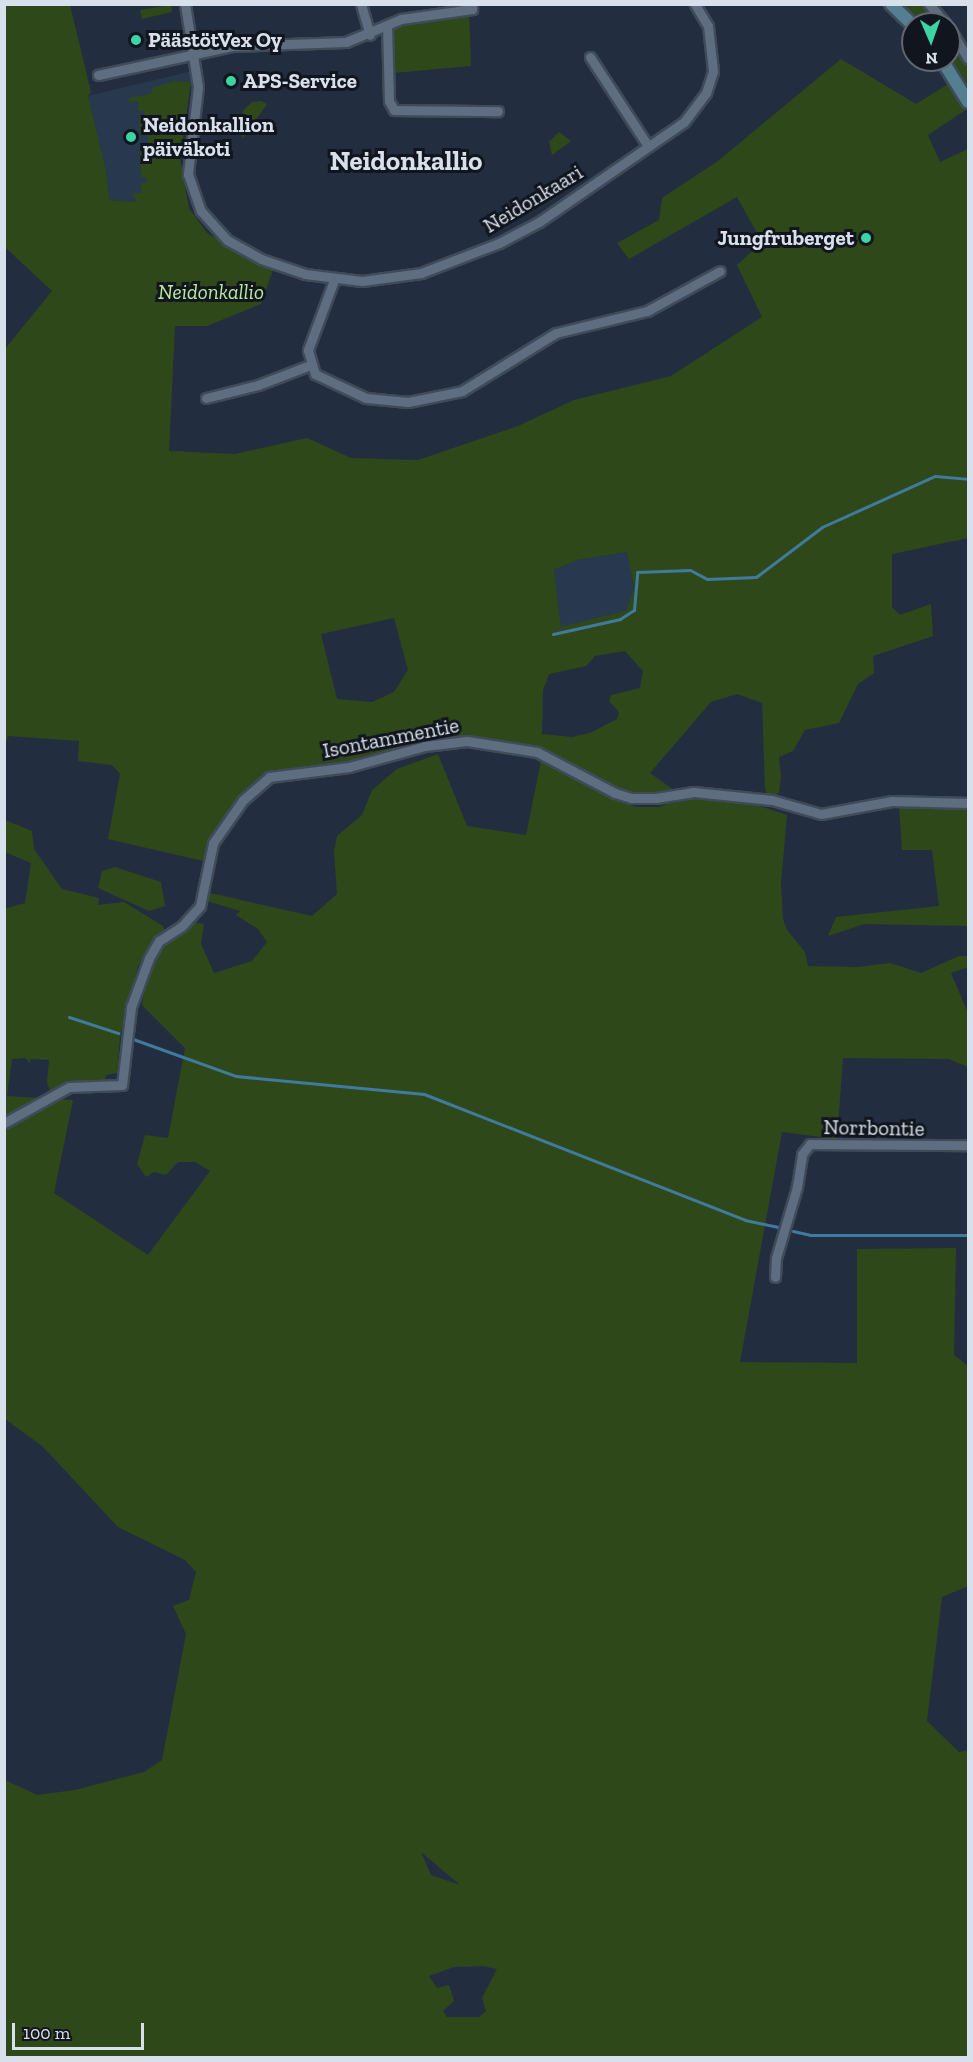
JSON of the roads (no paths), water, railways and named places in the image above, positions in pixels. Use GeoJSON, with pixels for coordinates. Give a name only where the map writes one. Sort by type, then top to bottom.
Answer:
{"type":"FeatureCollection","features":[{"type":"Feature","properties":{"kind":"street","name":"Neidonkaari"},"geometry":{"type":"LineString","coordinates":[[185,4],[196,54],[198,100],[188,165],[201,211],[227,240],[261,259],[334,280],[393,279],[475,254],[539,222],[692,115],[709,88],[713,48],[708,26],[696,4]]}},
{"type":"Feature","properties":{"kind":"street"},"geometry":{"type":"LineString","coordinates":[[361,4],[370,35]]}},
{"type":"Feature","properties":{"kind":"street"},"geometry":{"type":"LineString","coordinates":[[98,75],[255,43],[346,42],[370,35],[417,15],[472,7]]}},
{"type":"Feature","properties":{"kind":"street"},"geometry":{"type":"LineString","coordinates":[[387,26],[389,101],[394,110],[498,111]]}},
{"type":"Feature","properties":{"kind":"street"},"geometry":{"type":"LineString","coordinates":[[590,57],[648,146]]}},
{"type":"Feature","properties":{"kind":"street"},"geometry":{"type":"LineString","coordinates":[[950,72],[969,102]]}},
{"type":"Feature","properties":{"kind":"street"},"geometry":{"type":"LineString","coordinates":[[334,280],[309,343],[310,365],[325,382],[366,398],[408,402],[445,396],[476,385],[556,333],[647,311],[720,271]]}},
{"type":"Feature","properties":{"kind":"street"},"geometry":{"type":"LineString","coordinates":[[206,398],[310,365]]}},
{"type":"Feature","properties":{"kind":"street","name":"Isontammentie"},"geometry":{"type":"LineString","coordinates":[[4,1123],[69,1087],[122,1085],[131,1007],[148,958],[159,941],[182,926],[200,906],[213,843],[243,800],[269,777],[349,767],[425,746],[467,741],[537,752],[631,798],[656,798],[694,792],[772,800],[820,813],[892,801],[969,803]]}},
{"type":"Feature","properties":{"kind":"street","name":"Norrbontie"},"geometry":{"type":"LineString","coordinates":[[775,1277],[776,1258],[797,1187],[801,1154],[810,1144],[969,1145]]}},
{"type":"Feature","properties":{"kind":"waterway"},"geometry":{"type":"LineString","coordinates":[[553,634],[620,619],[634,610],[637,572],[690,570],[707,579],[756,577],[822,527],[935,476],[968,479]]}},
{"type":"Feature","properties":{"kind":"waterway"},"geometry":{"type":"LineString","coordinates":[[69,1017],[118,1033]]}},
{"type":"Feature","properties":{"kind":"waterway"},"geometry":{"type":"LineString","coordinates":[[133,1039],[236,1076],[424,1094],[745,1220],[778,1227]]}},
{"type":"Feature","properties":{"kind":"waterway"},"geometry":{"type":"LineString","coordinates":[[793,1231],[810,1235],[968,1235]]}},
{"type":"Feature","properties":{"kind":"place","name":"PäästötVex Oy"},"geometry":{"type":"Point","coordinates":[136,40]}},
{"type":"Feature","properties":{"kind":"place","name":"APS-Service"},"geometry":{"type":"Point","coordinates":[231,81]}},
{"type":"Feature","properties":{"kind":"place","name":"Neidonkallion päiväkoti"},"geometry":{"type":"Point","coordinates":[131,137]}},
{"type":"Feature","properties":{"kind":"place","name":"Jungfruberget"},"geometry":{"type":"Point","coordinates":[866,238]}},
{"type":"Feature","properties":{"kind":"district","name":"Neidonkallio"},"geometry":{"type":"Point","coordinates":[406,162]}}]}
